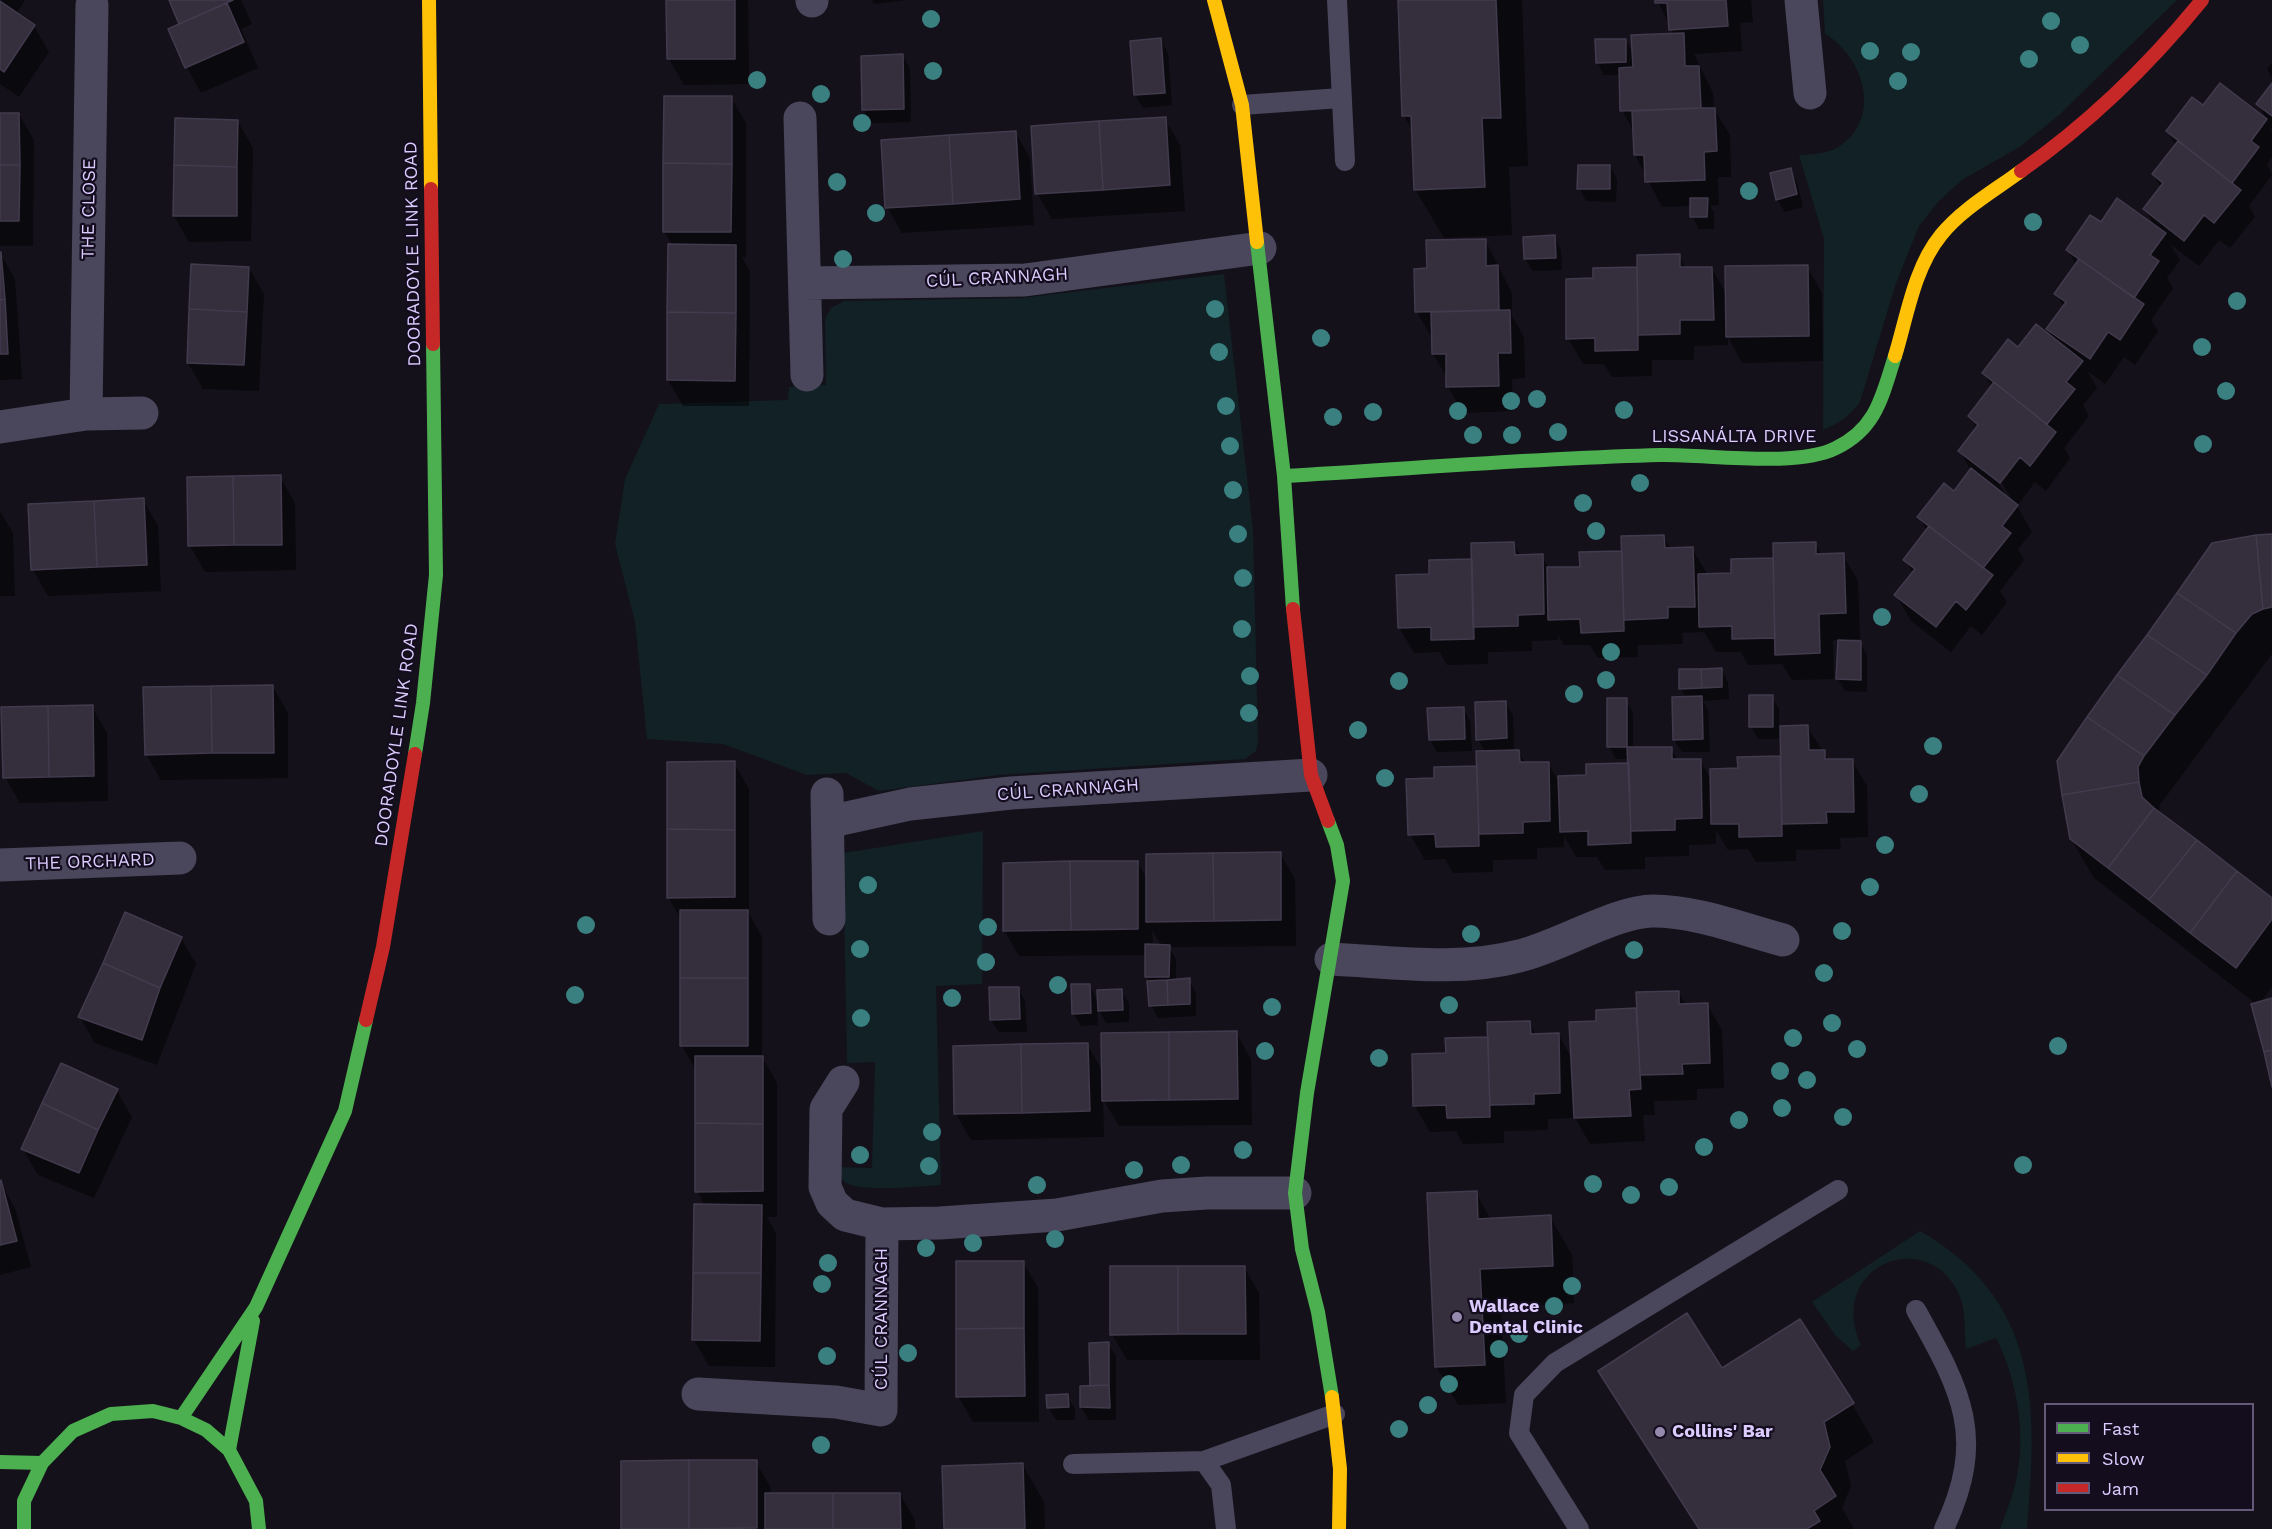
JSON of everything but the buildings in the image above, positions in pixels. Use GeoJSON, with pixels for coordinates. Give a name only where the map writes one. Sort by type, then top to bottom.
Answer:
{"type":"FeatureCollection","features":[{"type":"Feature","properties":{"kind":"street","name":"DOORADOYLE LINK ROAD"},"geometry":{"type":"LineString","coordinates":[[181,1418],[256,1307],[345,1111],[383,947],[423,704],[436,575],[429,0]]}},
{"type":"Feature","properties":{"kind":"street"},"geometry":{"type":"LineString","coordinates":[[1214,0],[1242,105],[1260,248],[1284,476],[1295,633],[1311,775],[1341,861],[1342,881],[1332,959],[1306,1093],[1295,1193],[1302,1249],[1318,1312],[1335,1414],[1340,1469],[1339,1529]]}},
{"type":"Feature","properties":{"kind":"street"},"geometry":{"type":"LineString","coordinates":[[1801,0],[1810,93]]}},
{"type":"Feature","properties":{"kind":"street","name":"LISSANÁLTA DRIVE"},"geometry":{"type":"LineString","coordinates":[[1284,476],[1661,455],[1807,458],[1826,454],[1863,431],[1878,411],[1922,267],[1940,236],[1960,215],[2070,137],[2180,27],[2202,0]]}},
{"type":"Feature","properties":{"kind":"street","name":"THE CLOSE"},"geometry":{"type":"LineString","coordinates":[[86,414],[92,5]]}},
{"type":"Feature","properties":{"kind":"street"},"geometry":{"type":"LineString","coordinates":[[800,118],[807,375]]}},
{"type":"Feature","properties":{"kind":"street","name":"CÚL CRANNAGH"},"geometry":{"type":"LineString","coordinates":[[805,283],[1025,280],[1260,248]]}},
{"type":"Feature","properties":{"kind":"street"},"geometry":{"type":"LineString","coordinates":[[0,427],[86,414],[142,413]]}},
{"type":"Feature","properties":{"kind":"street","name":"CÚL CRANNAGH"},"geometry":{"type":"LineString","coordinates":[[829,919],[828,808],[1311,775]]}},
{"type":"Feature","properties":{"kind":"street","name":"THE ORCHARD"},"geometry":{"type":"LineString","coordinates":[[0,865],[180,858]]}},
{"type":"Feature","properties":{"kind":"street"},"geometry":{"type":"LineString","coordinates":[[1332,959],[1431,964],[1497,961],[1521,956],[1630,915],[1653,911],[1691,917],[1783,939]]}},
{"type":"Feature","properties":{"kind":"street","name":"CÚL CRANNAGH"},"geometry":{"type":"LineString","coordinates":[[843,1082],[826,1109],[825,1187],[832,1203],[845,1215],[882,1224],[940,1224],[1057,1215],[1162,1196],[1207,1193],[1295,1193]]}},
{"type":"Feature","properties":{"kind":"street","name":"CÚL CRANNAGH"},"geometry":{"type":"LineString","coordinates":[[698,1394],[836,1402],[881,1410],[882,1224]]}},
{"type":"Feature","properties":{"kind":"street","name":"DOORADOYLE LINK ROAD"},"geometry":{"type":"LineString","coordinates":[[230,1450],[256,1307]]}},
{"type":"Feature","properties":{"kind":"street"},"geometry":{"type":"LineString","coordinates":[[24,1529],[24,1501],[42,1463],[73,1431],[111,1414],[153,1411],[181,1418],[206,1430],[230,1450],[256,1501],[274,1529]]}},
{"type":"Feature","properties":{"kind":"street"},"geometry":{"type":"LineString","coordinates":[[0,1462],[42,1463]]}},
{"type":"Feature","properties":{"kind":"street"},"geometry":{"type":"LineString","coordinates":[[256,1501],[259,1529]]}},
{"type":"Feature","properties":{"kind":"lane"},"geometry":{"type":"LineString","coordinates":[[1337,0],[1345,161]]}},
{"type":"Feature","properties":{"kind":"lane"},"geometry":{"type":"LineString","coordinates":[[1242,105],[1341,98]]}},
{"type":"Feature","properties":{"kind":"lane"},"geometry":{"type":"LineString","coordinates":[[1579,1529],[1519,1433],[1524,1395],[1555,1363],[1838,1191]]}},
{"type":"Feature","properties":{"kind":"lane"},"geometry":{"type":"LineString","coordinates":[[1916,1310],[1941,1355],[1962,1403],[1968,1456],[1957,1503],[1944,1529]]}},
{"type":"Feature","properties":{"kind":"lane"},"geometry":{"type":"LineString","coordinates":[[1073,1464],[1204,1461],[1335,1414]]}},
{"type":"Feature","properties":{"kind":"lane"},"geometry":{"type":"LineString","coordinates":[[1204,1461],[1221,1485],[1226,1529]]}},
{"type":"Feature","properties":{"kind":"shaded area"},"geometry":{"type":"Polygon","coordinates":[[[1823,0],[2177,0],[2058,116],[2021,146],[1962,180],[1939,201],[1919,226],[1895,286],[1860,402],[1844,419],[1823,430],[1824,239],[1799,155],[1817,154],[1839,147],[1844,143],[1856,130],[1862,116],[1864,100],[1857,70],[1849,56],[1838,43],[1825,34],[1823,0]]]}},
{"type":"Feature","properties":{"kind":"shaded area"},"geometry":{"type":"Polygon","coordinates":[[[1224,274],[1253,530],[1258,741],[1256,751],[1245,759],[999,775],[879,791],[846,773],[807,775],[723,744],[647,739],[635,622],[615,544],[625,479],[659,404],[788,400],[789,387],[826,385],[825,319],[831,308],[844,301],[1021,298],[1224,274]]]}},
{"type":"Feature","properties":{"kind":"shaded area"},"geometry":{"type":"Polygon","coordinates":[[[983,831],[982,984],[936,986],[941,1185],[873,1188],[849,1184],[842,1179],[838,1167],[872,1168],[875,1062],[847,1063],[843,853],[983,831]]]}},
{"type":"Feature","properties":{"kind":"shaded area"},"geometry":{"type":"Polygon","coordinates":[[[1920,1231],[1960,1259],[1989,1289],[2009,1323],[2023,1360],[2030,1399],[2032,1440],[2027,1529],[2000,1529],[2019,1467],[2020,1429],[2010,1372],[1996,1338],[1966,1349],[1961,1300],[1944,1273],[1925,1262],[1905,1259],[1885,1264],[1868,1276],[1857,1294],[1854,1317],[1861,1345],[1853,1351],[1835,1335],[1812,1302],[1920,1231]]]}},
{"type":"Feature","properties":{"kind":"traffic: fast"},"geometry":{"type":"LineString","coordinates":[[1257,242],[1284,476],[1293,609]]}},
{"type":"Feature","properties":{"kind":"traffic: fast"},"geometry":{"type":"LineString","coordinates":[[415,754],[423,703],[436,575],[433,344]]}},
{"type":"Feature","properties":{"kind":"traffic: fast"},"geometry":{"type":"LineString","coordinates":[[1284,476],[1614,456],[1680,455],[1776,459],[1819,454],[1850,440],[1869,421],[1876,410],[1895,356]]}},
{"type":"Feature","properties":{"kind":"traffic: fast"},"geometry":{"type":"LineString","coordinates":[[1328,821],[1337,845],[1343,881],[1307,1093],[1295,1193],[1302,1249],[1318,1312],[1332,1397]]}},
{"type":"Feature","properties":{"kind":"traffic: fast"},"geometry":{"type":"LineString","coordinates":[[181,1418],[256,1307],[345,1111],[366,1020]]}},
{"type":"Feature","properties":{"kind":"traffic: fast"},"geometry":{"type":"LineString","coordinates":[[229,1450],[253,1321]]}},
{"type":"Feature","properties":{"kind":"traffic: fast"},"geometry":{"type":"LineString","coordinates":[[24,1529],[24,1501],[42,1463],[73,1431],[111,1414],[153,1411],[181,1418],[206,1430],[229,1450],[256,1501],[259,1529]]}},
{"type":"Feature","properties":{"kind":"traffic: fast"},"geometry":{"type":"LineString","coordinates":[[0,1462],[42,1463]]}},
{"type":"Feature","properties":{"kind":"traffic: slow"},"geometry":{"type":"LineString","coordinates":[[429,0],[431,189]]}},
{"type":"Feature","properties":{"kind":"traffic: slow"},"geometry":{"type":"LineString","coordinates":[[1214,0],[1242,105],[1257,242]]}},
{"type":"Feature","properties":{"kind":"traffic: slow"},"geometry":{"type":"LineString","coordinates":[[1895,356],[1912,293],[1932,248],[1959,217],[2021,171]]}},
{"type":"Feature","properties":{"kind":"traffic: slow"},"geometry":{"type":"LineString","coordinates":[[1332,1397],[1340,1469],[1339,1529]]}},
{"type":"Feature","properties":{"kind":"traffic: jam"},"geometry":{"type":"LineString","coordinates":[[2021,171],[2046,153],[2117,92],[2140,70],[2202,0]]}},
{"type":"Feature","properties":{"kind":"traffic: jam"},"geometry":{"type":"LineString","coordinates":[[431,189],[433,344]]}},
{"type":"Feature","properties":{"kind":"traffic: jam"},"geometry":{"type":"LineString","coordinates":[[1293,609],[1311,775],[1328,821]]}},
{"type":"Feature","properties":{"kind":"traffic: jam"},"geometry":{"type":"LineString","coordinates":[[366,1020],[383,947],[415,754]]}},
{"type":"Feature","properties":{"kind":"place","name":"Wallace Dental Clinic"},"geometry":{"type":"Point","coordinates":[1457,1317]}},
{"type":"Feature","properties":{"kind":"place","name":"Collins' Bar"},"geometry":{"type":"Point","coordinates":[1660,1432]}}]}
